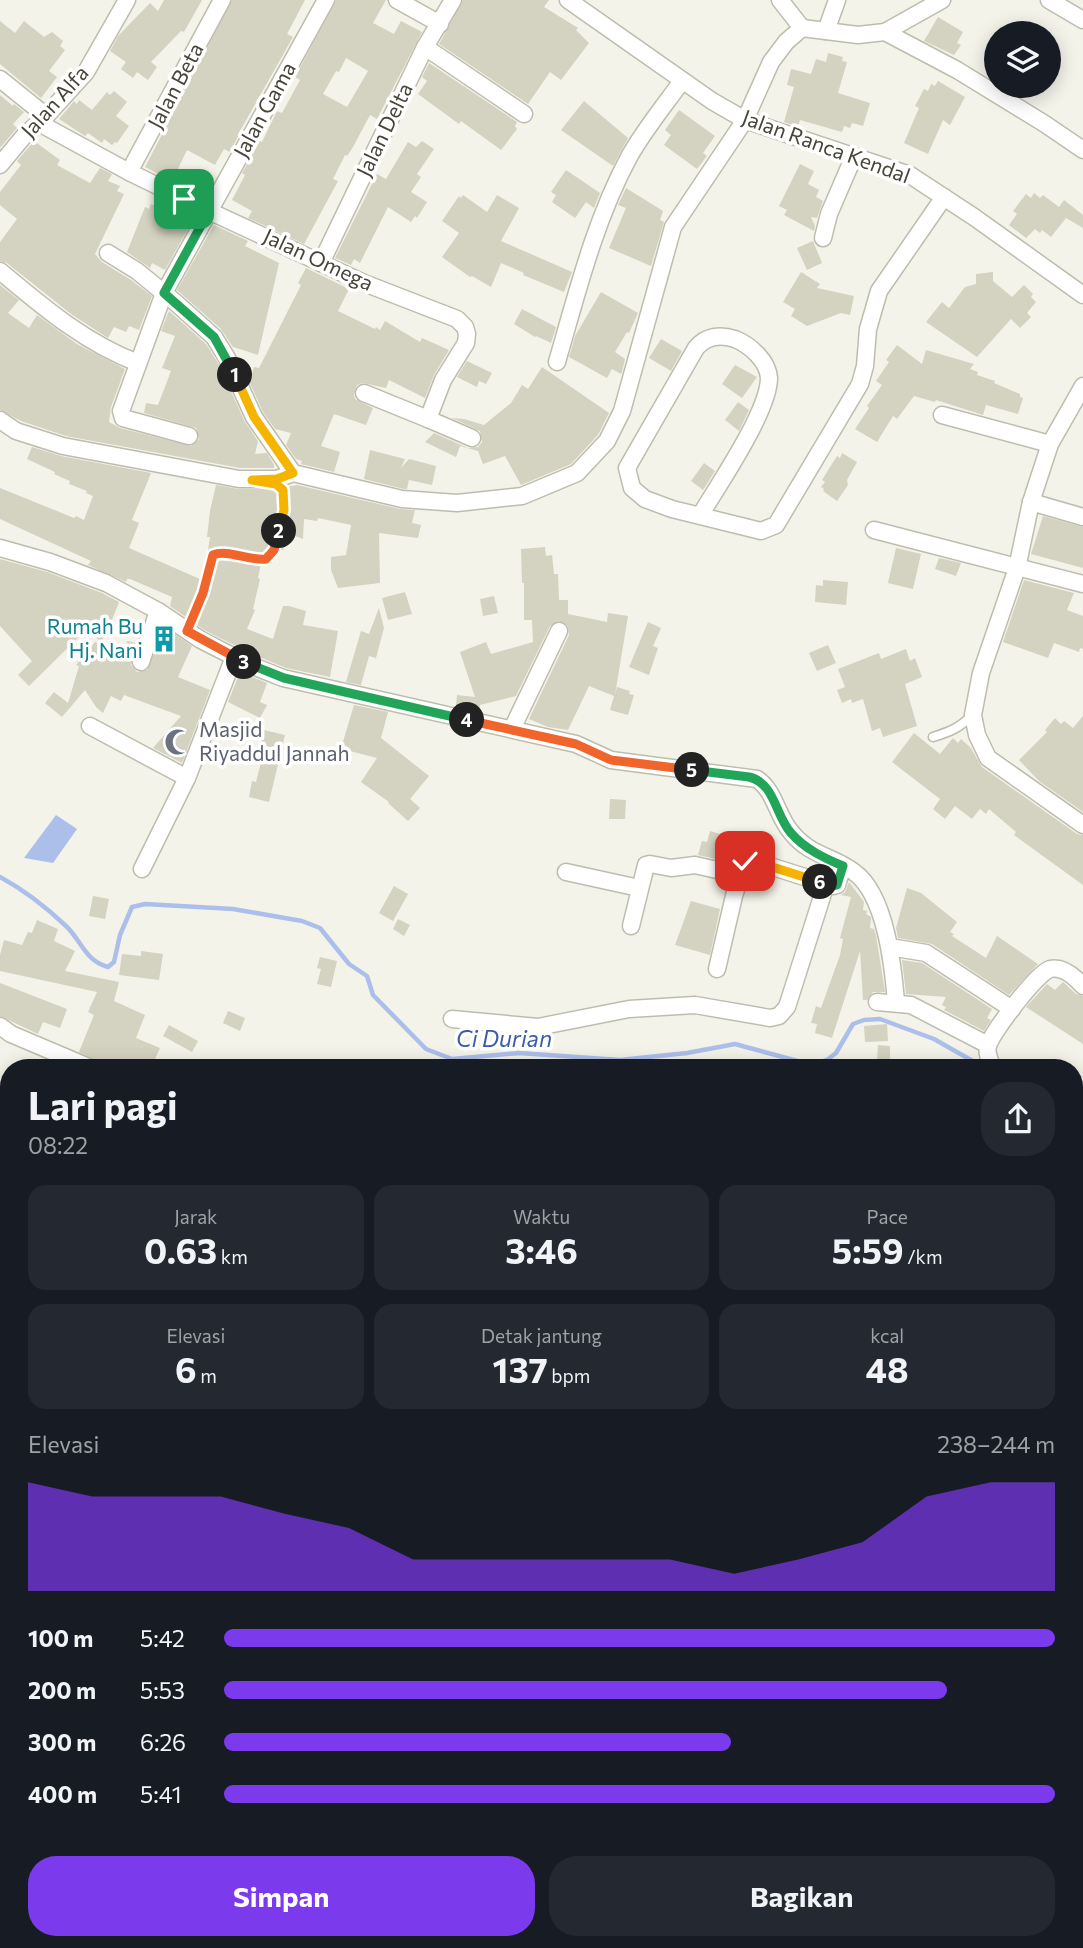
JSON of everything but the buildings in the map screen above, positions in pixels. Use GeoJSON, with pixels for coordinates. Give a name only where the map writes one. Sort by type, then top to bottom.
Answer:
{"type":"FeatureCollection","features":[{"type":"Feature","properties":{"kind":"street","name":"Jalan Alfa"},"geometry":{"type":"LineString","coordinates":[[0,165],[24,135],[42,120],[86,72],[127,0]]}},
{"type":"Feature","properties":{"kind":"street","name":"Jalan Beta"},"geometry":{"type":"LineString","coordinates":[[129,172],[222,0]]}},
{"type":"Feature","properties":{"kind":"street","name":"Jalan Gama"},"geometry":{"type":"LineString","coordinates":[[189,436],[123,418],[121,411],[164,293],[326,0]]}},
{"type":"Feature","properties":{"kind":"street"},"geometry":{"type":"LineString","coordinates":[[397,0],[440,24]]}},
{"type":"Feature","properties":{"kind":"street","name":"Jalan Delta"},"geometry":{"type":"LineString","coordinates":[[321,263],[425,47],[453,0]]}},
{"type":"Feature","properties":{"kind":"street","name":"Jalan Ranca Kendal"},"geometry":{"type":"LineString","coordinates":[[568,0],[682,81],[745,120],[910,175],[1083,295]]}},
{"type":"Feature","properties":{"kind":"street"},"geometry":{"type":"LineString","coordinates":[[780,0],[802,29]]}},
{"type":"Feature","properties":{"kind":"street"},"geometry":{"type":"LineString","coordinates":[[826,31],[837,0]]}},
{"type":"Feature","properties":{"kind":"street"},"geometry":{"type":"LineString","coordinates":[[0,420],[16,431],[38,440],[227,477],[277,479],[293,473],[402,499],[457,503],[522,496],[577,473],[607,441],[622,411],[673,228],[745,120],[771,62],[786,42],[802,29],[858,35],[886,32],[942,0]]}},
{"type":"Feature","properties":{"kind":"street"},"geometry":{"type":"LineString","coordinates":[[1049,0],[1083,20]]}},
{"type":"Feature","properties":{"kind":"street"},"geometry":{"type":"LineString","coordinates":[[886,32],[957,70],[1083,150]]}},
{"type":"Feature","properties":{"kind":"street"},"geometry":{"type":"LineString","coordinates":[[425,47],[524,114]]}},
{"type":"Feature","properties":{"kind":"street","name":"Jalan Omega"},"geometry":{"type":"LineString","coordinates":[[0,79],[42,120],[129,172],[364,283],[457,319],[465,327],[466,343],[443,380],[428,419]]}},
{"type":"Feature","properties":{"kind":"street"},"geometry":{"type":"LineString","coordinates":[[557,362],[584,271],[621,174],[645,130],[682,81]]}},
{"type":"Feature","properties":{"kind":"street"},"geometry":{"type":"LineString","coordinates":[[823,238],[829,214],[854,156]]}},
{"type":"Feature","properties":{"kind":"street"},"geometry":{"type":"LineString","coordinates":[[701,514],[751,429],[767,392],[769,376],[761,358],[737,340],[721,335],[703,340],[696,348],[627,468],[632,488],[645,499],[671,509],[701,514],[761,531],[776,525],[860,384],[865,366],[868,329],[880,290],[944,197]]}},
{"type":"Feature","properties":{"kind":"street"},"geometry":{"type":"LineString","coordinates":[[108,253],[164,293],[219,344],[254,417],[293,473]]}},
{"type":"Feature","properties":{"kind":"street"},"geometry":{"type":"LineString","coordinates":[[0,271],[59,319],[107,350],[138,363]]}},
{"type":"Feature","properties":{"kind":"street"},"geometry":{"type":"LineString","coordinates":[[1083,386],[1050,444],[1031,502],[1017,568],[981,673],[973,715],[977,735],[988,758],[1083,825]]}},
{"type":"Feature","properties":{"kind":"street"},"geometry":{"type":"LineString","coordinates":[[363,393],[472,438]]}},
{"type":"Feature","properties":{"kind":"street"},"geometry":{"type":"LineString","coordinates":[[942,415],[1050,444]]}},
{"type":"Feature","properties":{"kind":"street"},"geometry":{"type":"LineString","coordinates":[[1031,502],[1083,517]]}},
{"type":"Feature","properties":{"kind":"street"},"geometry":{"type":"LineString","coordinates":[[874,530],[1083,584]]}},
{"type":"Feature","properties":{"kind":"street"},"geometry":{"type":"LineString","coordinates":[[0,548],[50,562],[106,583],[233,657],[284,678],[576,744],[611,760],[757,779],[766,785],[785,824],[797,839],[816,854],[860,877],[867,886],[879,911],[890,947],[897,1002]]}},
{"type":"Feature","properties":{"kind":"street"},"geometry":{"type":"LineString","coordinates":[[141,663],[158,611]]}},
{"type":"Feature","properties":{"kind":"street"},"geometry":{"type":"LineString","coordinates":[[512,729],[559,631]]}},
{"type":"Feature","properties":{"kind":"street"},"geometry":{"type":"LineString","coordinates":[[142,869],[187,778],[233,657]]}},
{"type":"Feature","properties":{"kind":"street"},"geometry":{"type":"LineString","coordinates":[[90,726],[187,778]]}},
{"type":"Feature","properties":{"kind":"street"},"geometry":{"type":"LineString","coordinates":[[717,969],[739,875],[745,861],[750,860],[833,886],[837,885],[843,866]]}},
{"type":"Feature","properties":{"kind":"street"},"geometry":{"type":"LineString","coordinates":[[631,926],[643,870],[650,864],[671,868],[695,865],[739,875]]}},
{"type":"Feature","properties":{"kind":"street"},"geometry":{"type":"LineString","coordinates":[[566,872],[639,888]]}},
{"type":"Feature","properties":{"kind":"street"},"geometry":{"type":"LineString","coordinates":[[452,1019],[538,1027],[629,1009],[695,1005],[770,1017],[779,1016],[787,1007],[826,884]]}},
{"type":"Feature","properties":{"kind":"street"},"geometry":{"type":"LineString","coordinates":[[890,947],[926,953],[1012,1009]]}},
{"type":"Feature","properties":{"kind":"street"},"geometry":{"type":"LineString","coordinates":[[991,1059],[988,1047],[1012,1009],[1042,974],[1051,969],[1062,969],[1083,986]]}},
{"type":"Feature","properties":{"kind":"street"},"geometry":{"type":"LineString","coordinates":[[877,1002],[897,1002],[927,1011],[988,1047]]}},
{"type":"Feature","properties":{"kind":"street"},"geometry":{"type":"LineString","coordinates":[[0,1026],[11,1034],[69,1059]]}},
{"type":"Feature","properties":{"kind":"lane"},"geometry":{"type":"LineString","coordinates":[[933,737],[954,730],[973,715]]}},
{"type":"Feature","properties":{"kind":"path"},"geometry":{"type":"LineString","coordinates":[[187,631],[203,593],[214,554],[250,559],[266,559],[272,555],[284,510],[282,488]]}},
{"type":"Feature","properties":{"kind":"water"},"geometry":{"type":"Polygon","coordinates":[[[56,815],[77,829],[53,863],[24,858],[56,815]]]}},
{"type":"Feature","properties":{"kind":"waterway","name":"Ci Durian"},"geometry":{"type":"LineString","coordinates":[[0,877],[51,912],[94,960],[108,967],[114,962],[120,935],[132,907],[145,904],[233,909],[302,921],[320,928],[349,964],[367,976],[373,995],[426,1049],[452,1059]]}},
{"type":"Feature","properties":{"kind":"waterway","name":"Ci Durian"},"geometry":{"type":"LineString","coordinates":[[828,1059],[836,1053],[853,1024],[880,1019],[934,1039],[969,1059]]}},
{"type":"Feature","properties":{"kind":"waterway","name":"Ci Durian"},"geometry":{"type":"LineString","coordinates":[[630,1059],[687,1053],[735,1044],[790,1059]]}},
{"type":"Feature","properties":{"kind":"waterway","name":"Ci Durian"},"geometry":{"type":"LineString","coordinates":[[452,1059],[519,1053],[606,1059]]}},
{"type":"Feature","properties":{"kind":"place","name":"Rumah Bu Hj. Nani"},"geometry":{"type":"Point","coordinates":[164,639]}},
{"type":"Feature","properties":{"kind":"place","name":"Masjid Riyaddul Jannah"},"geometry":{"type":"Point","coordinates":[178,742]}},
{"type":"Feature","properties":{"kind":"route"},"geometry":{"type":"LineString","coordinates":[[184,199],[209,211],[164,293],[214,337],[227,358],[254,417],[293,473],[277,479],[252,480],[276,484],[283,490],[284,510],[272,555],[250,559],[214,554],[203,593],[187,631],[233,657],[284,678],[576,744],[611,760],[757,779],[766,785],[789,831],[816,854],[843,866],[837,885],[833,886],[750,860],[745,861]]}}]}
